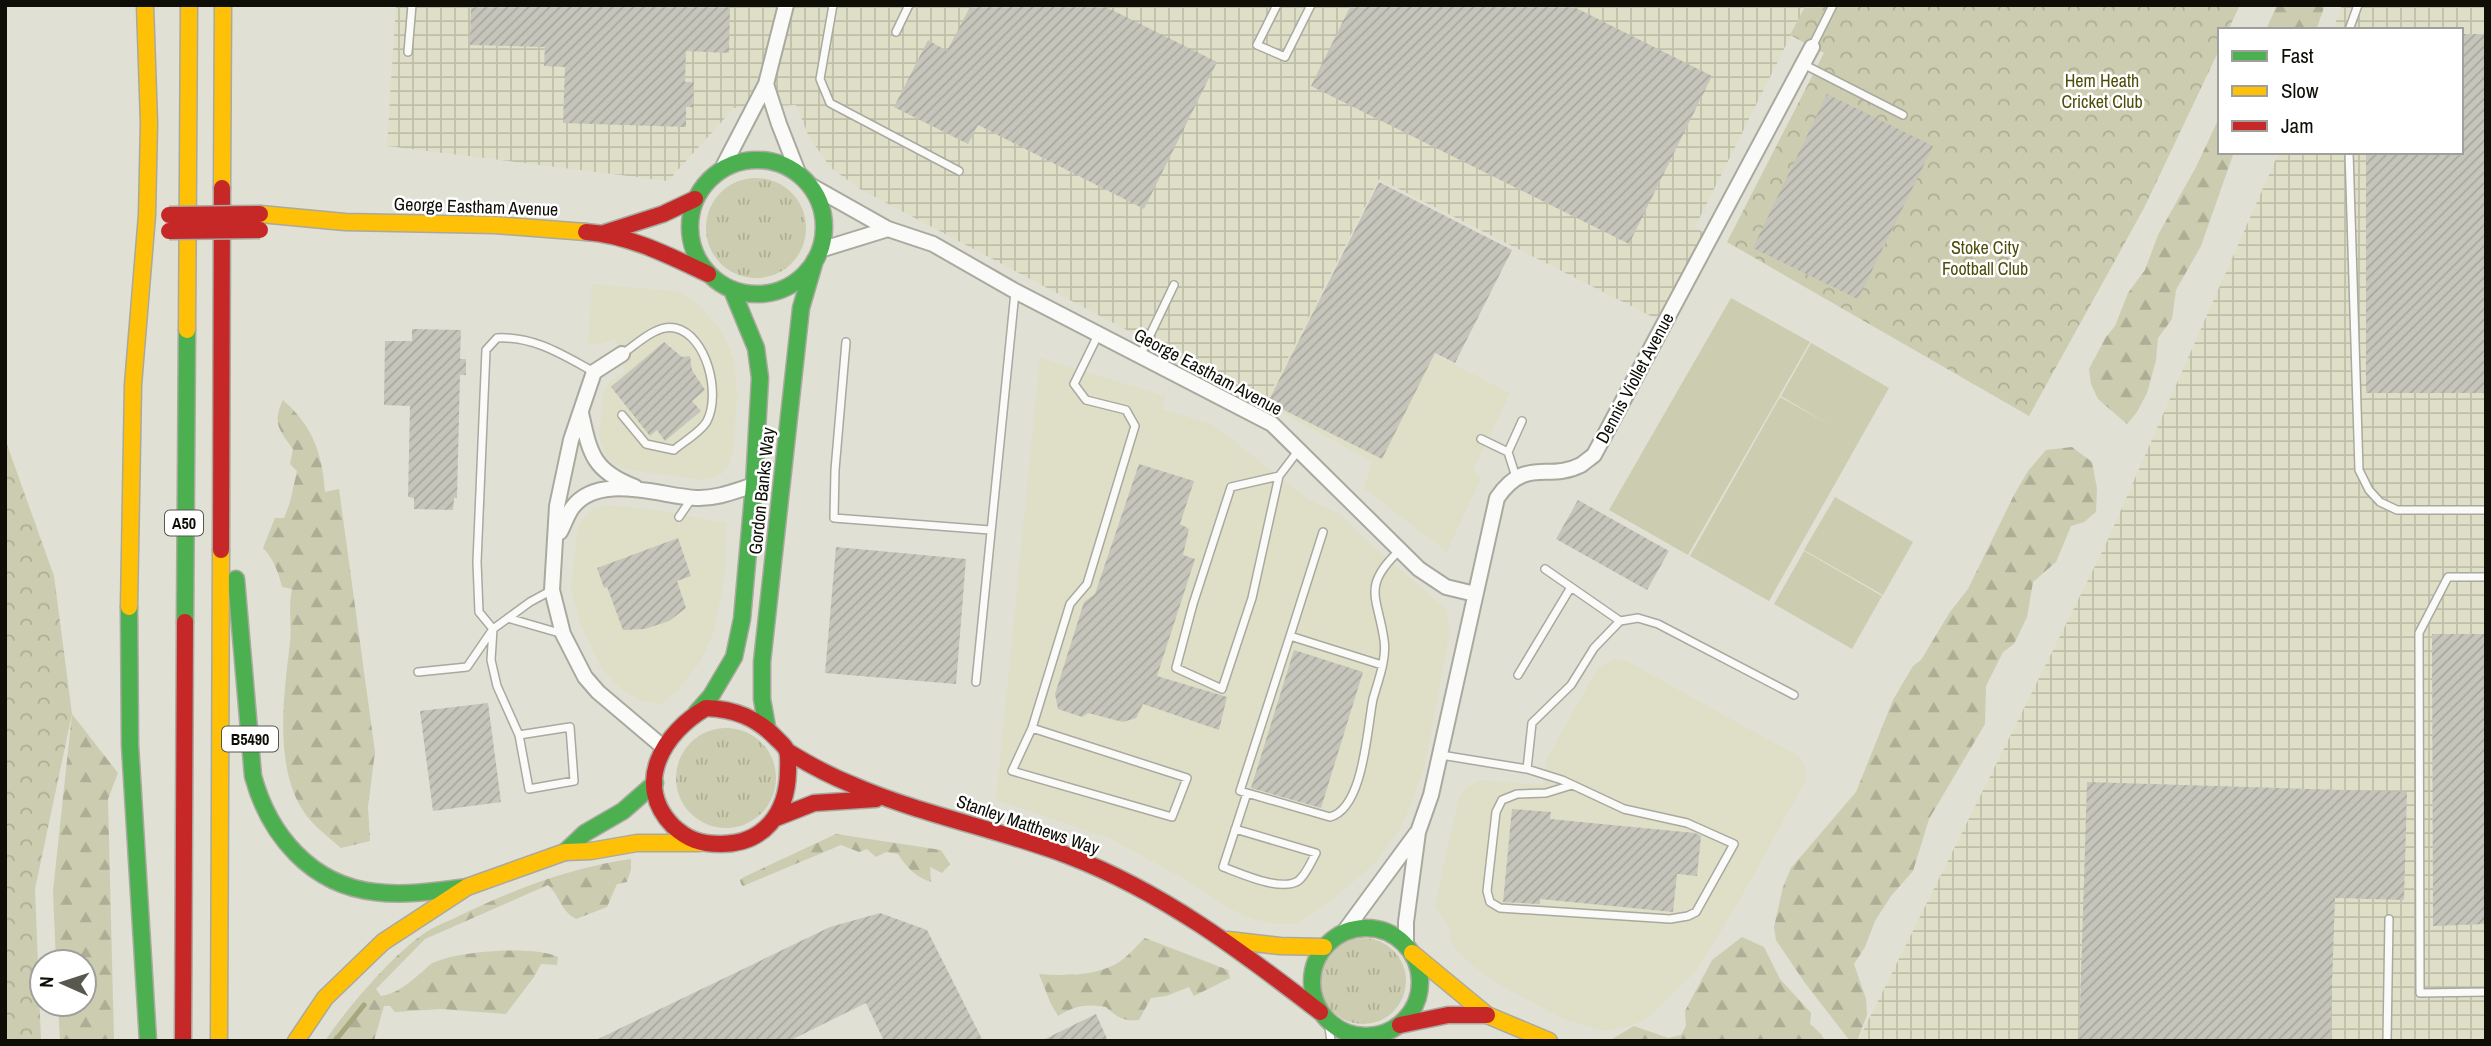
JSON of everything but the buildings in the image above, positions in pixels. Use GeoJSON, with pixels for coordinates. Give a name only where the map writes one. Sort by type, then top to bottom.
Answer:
{"type":"FeatureCollection","features":[{"type":"Feature","properties":{"kind":"main road"},"geometry":{"type":"LineString","coordinates":[[145,5],[149,123],[147,223],[133,385],[129,625],[130,745],[148,1041]]}},
{"type":"Feature","properties":{"kind":"main road","name":"A50"},"geometry":{"type":"LineString","coordinates":[[183,1041],[189,5]]}},
{"type":"Feature","properties":{"kind":"main road","name":"A50"},"geometry":{"type":"LineString","coordinates":[[219,1041],[223,5]]}},
{"type":"Feature","properties":{"kind":"main road"},"geometry":{"type":"LineString","coordinates":[[752,160],[777,162],[797,170],[810,185],[820,204],[824,227],[817,255],[793,284],[769,294],[751,295],[732,290],[708,274],[695,255],[689,228],[695,199],[724,165],[752,160]]}},
{"type":"Feature","properties":{"kind":"main road","name":"George Eastham Avenue"},"geometry":{"type":"LineString","coordinates":[[604,233],[661,215],[695,199]]}},
{"type":"Feature","properties":{"kind":"main road","name":"George Eastham Avenue"},"geometry":{"type":"LineString","coordinates":[[147,223],[345,222],[495,225],[604,233],[660,251],[708,274]]}},
{"type":"Feature","properties":{"kind":"main road","name":"Gordon Banks Way"},"geometry":{"type":"LineString","coordinates":[[766,727],[762,699],[762,662],[800,308],[817,255]]}},
{"type":"Feature","properties":{"kind":"main road","name":"Gordon Banks Way"},"geometry":{"type":"LineString","coordinates":[[696,713],[711,696],[734,657],[742,619],[754,485],[760,378],[756,348],[732,290]]}},
{"type":"Feature","properties":{"kind":"main road","name":"B5490"},"geometry":{"type":"LineString","coordinates":[[222,431],[233,527],[253,777],[269,821],[296,857],[313,870],[351,888],[396,894],[467,887]]}},
{"type":"Feature","properties":{"kind":"main road"},"geometry":{"type":"LineString","coordinates":[[296,1041],[326,998],[383,942],[467,887],[565,852],[591,851],[637,843],[731,846],[757,838],[776,818],[788,786],[787,751],[766,727],[739,712],[706,708],[696,713],[680,726],[663,747],[654,775],[656,796],[669,821],[700,843]]}},
{"type":"Feature","properties":{"kind":"main road","name":"Stanley Matthews Way"},"geometry":{"type":"LineString","coordinates":[[787,751],[815,770],[886,799],[1069,856],[1164,902],[1226,939],[1324,1017]]}},
{"type":"Feature","properties":{"kind":"main road"},"geometry":{"type":"LineString","coordinates":[[565,852],[585,833],[635,803],[655,783]]}},
{"type":"Feature","properties":{"kind":"main road","name":"Stanley Matthews Way"},"geometry":{"type":"LineString","coordinates":[[776,818],[801,806],[829,800],[886,799]]}},
{"type":"Feature","properties":{"kind":"main road"},"geometry":{"type":"LineString","coordinates":[[1487,1015],[1448,1015],[1368,1037],[1344,1032],[1324,1017],[1313,998],[1311,981],[1315,961],[1324,947],[1344,932],[1371,928],[1393,935],[1487,1015],[1549,1041]]}},
{"type":"Feature","properties":{"kind":"main road","name":"Stanley Matthews Way"},"geometry":{"type":"LineString","coordinates":[[1226,939],[1280,946],[1324,947]]}},
{"type":"Feature","properties":{"kind":"main road"},"geometry":{"type":"LineString","coordinates":[[1389,1033],[1416,1004],[1420,989],[1420,974],[1408,948]]}},
{"type":"Feature","properties":{"kind":"street"},"geometry":{"type":"LineString","coordinates":[[724,165],[766,84],[786,5]]}},
{"type":"Feature","properties":{"kind":"street","name":"Dennis Viollet Avenue"},"geometry":{"type":"LineString","coordinates":[[1516,477],[1529,472],[1581,465],[1594,454],[1812,47]]}},
{"type":"Feature","properties":{"kind":"street"},"geometry":{"type":"LineString","coordinates":[[766,84],[797,170]]}},
{"type":"Feature","properties":{"kind":"street","name":"George Eastham Avenue"},"geometry":{"type":"LineString","coordinates":[[810,185],[888,229],[933,244],[1015,292],[1272,424],[1399,551],[1434,581],[1475,594]]}},
{"type":"Feature","properties":{"kind":"street"},"geometry":{"type":"LineString","coordinates":[[817,255],[888,229]]}},
{"type":"Feature","properties":{"kind":"street"},"geometry":{"type":"LineString","coordinates":[[622,354],[594,372],[570,440],[557,506],[552,590],[563,634],[585,677],[598,692],[663,747]]}},
{"type":"Feature","properties":{"kind":"street"},"geometry":{"type":"LineString","coordinates":[[580,412],[593,458],[621,481],[638,488],[692,498],[711,498],[754,485]]}},
{"type":"Feature","properties":{"kind":"street"},"geometry":{"type":"LineString","coordinates":[[1408,948],[1406,922],[1418,832],[1431,795],[1497,498],[1516,477]]}},
{"type":"Feature","properties":{"kind":"street"},"geometry":{"type":"LineString","coordinates":[[556,540],[571,509],[589,493],[638,488]]}},
{"type":"Feature","properties":{"kind":"street"},"geometry":{"type":"LineString","coordinates":[[1344,932],[1418,832]]}},
{"type":"Feature","properties":{"kind":"lane"},"geometry":{"type":"LineString","coordinates":[[408,52],[412,5]]}},
{"type":"Feature","properties":{"kind":"lane"},"geometry":{"type":"LineString","coordinates":[[833,5],[820,79],[830,103],[959,171]]}},
{"type":"Feature","properties":{"kind":"lane"},"geometry":{"type":"LineString","coordinates":[[896,32],[909,5]]}},
{"type":"Feature","properties":{"kind":"lane"},"geometry":{"type":"LineString","coordinates":[[1278,5],[1257,45],[1286,57],[1311,5]]}},
{"type":"Feature","properties":{"kind":"lane"},"geometry":{"type":"LineString","coordinates":[[1812,47],[1833,5]]}},
{"type":"Feature","properties":{"kind":"lane"},"geometry":{"type":"LineString","coordinates":[[2350,28],[2358,5]]}},
{"type":"Feature","properties":{"kind":"lane"},"geometry":{"type":"LineString","coordinates":[[1803,64],[1903,115]]}},
{"type":"Feature","properties":{"kind":"lane"},"geometry":{"type":"LineString","coordinates":[[2349,154],[2359,470],[2369,490],[2380,502],[2397,510],[2486,510]]}},
{"type":"Feature","properties":{"kind":"lane"},"geometry":{"type":"LineString","coordinates":[[1140,357],[1174,285]]}},
{"type":"Feature","properties":{"kind":"lane"},"geometry":{"type":"LineString","coordinates":[[976,682],[1015,292]]}},
{"type":"Feature","properties":{"kind":"lane"},"geometry":{"type":"LineString","coordinates":[[622,354],[659,329],[675,328],[696,341],[711,374],[713,398],[706,422],[674,450],[646,444],[622,415]]}},
{"type":"Feature","properties":{"kind":"lane"},"geometry":{"type":"LineString","coordinates":[[1032,728],[1187,778],[1172,817],[1012,771],[1032,728],[1070,604],[1087,584],[1135,426],[1126,410],[1086,400],[1074,384],[1097,335]]}},
{"type":"Feature","properties":{"kind":"lane"},"geometry":{"type":"LineString","coordinates":[[519,735],[570,727],[574,781],[529,789],[519,735],[497,686],[491,660],[494,629],[479,612],[477,562],[486,350],[497,338],[514,337],[540,343],[594,372]]}},
{"type":"Feature","properties":{"kind":"lane"},"geometry":{"type":"LineString","coordinates":[[846,342],[835,470],[834,518],[990,530]]}},
{"type":"Feature","properties":{"kind":"lane"},"geometry":{"type":"LineString","coordinates":[[1516,477],[1508,452],[1522,421]]}},
{"type":"Feature","properties":{"kind":"lane"},"geometry":{"type":"LineString","coordinates":[[1481,439],[1508,452]]}},
{"type":"Feature","properties":{"kind":"lane"},"geometry":{"type":"LineString","coordinates":[[1279,476],[1231,487],[1176,668],[1222,689],[1252,598],[1279,476],[1298,451]]}},
{"type":"Feature","properties":{"kind":"lane"},"geometry":{"type":"LineString","coordinates":[[679,517],[692,498]]}},
{"type":"Feature","properties":{"kind":"lane"},"geometry":{"type":"LineString","coordinates":[[1323,532],[1240,791],[1330,817],[1343,810],[1350,801],[1360,775],[1373,699],[1382,665],[1384,640],[1375,605],[1375,588],[1380,572],[1399,551]]}},
{"type":"Feature","properties":{"kind":"lane"},"geometry":{"type":"LineString","coordinates":[[1545,569],[1620,621]]}},
{"type":"Feature","properties":{"kind":"lane"},"geometry":{"type":"LineString","coordinates":[[2486,577],[2448,577],[2420,633],[2420,993],[2486,992]]}},
{"type":"Feature","properties":{"kind":"lane"},"geometry":{"type":"LineString","coordinates":[[1518,675],[1571,587]]}},
{"type":"Feature","properties":{"kind":"lane"},"geometry":{"type":"LineString","coordinates":[[418,672],[467,667],[494,629],[530,602],[552,590]]}},
{"type":"Feature","properties":{"kind":"lane"},"geometry":{"type":"LineString","coordinates":[[508,618],[563,634]]}},
{"type":"Feature","properties":{"kind":"lane"},"geometry":{"type":"LineString","coordinates":[[1527,769],[1532,723],[1571,685],[1594,648],[1620,621],[1638,618],[1658,624],[1794,695]]}},
{"type":"Feature","properties":{"kind":"lane"},"geometry":{"type":"LineString","coordinates":[[1290,636],[1382,665]]}},
{"type":"Feature","properties":{"kind":"lane"},"geometry":{"type":"LineString","coordinates":[[1440,754],[1527,769],[1572,785],[1624,809],[1687,823],[1734,844],[1696,912],[1670,919],[1500,908],[1490,902],[1487,891],[1496,812],[1502,800],[1517,794],[1546,793],[1572,785]]}},
{"type":"Feature","properties":{"kind":"lane"},"geometry":{"type":"LineString","coordinates":[[1235,829],[1316,853],[1297,881],[1282,884],[1223,867],[1235,829],[1247,793]]}},
{"type":"Feature","properties":{"kind":"lane"},"geometry":{"type":"LineString","coordinates":[[2386,1041],[2389,919]]}},
{"type":"Feature","properties":{"kind":"lane"},"geometry":{"type":"LineString","coordinates":[[1324,1017],[1331,1041]]}},
{"type":"Feature","properties":{"kind":"shaded area"},"geometry":{"type":"Polygon","coordinates":[[[396,5],[1806,5],[1695,227],[1706,234],[1657,319],[1379,179],[1265,403],[860,189],[831,168],[809,137],[796,105],[734,108],[668,181],[387,146],[396,5]]]}},
{"type":"Feature","properties":{"kind":"shaded area"},"geometry":{"type":"Polygon","coordinates":[[[2342,5],[2486,5],[2486,1041],[1858,1041],[2105,546],[2278,154],[2463,154],[2463,28],[2334,28],[2342,5]]]}},
{"type":"Feature","properties":{"kind":"shaded area"},"geometry":{"type":"Polygon","coordinates":[[[592,284],[677,291],[699,305],[722,331],[734,360],[737,395],[733,452],[727,469],[717,477],[703,480],[624,469],[606,456],[599,436],[604,391],[611,381],[625,372],[616,339],[598,345],[588,343],[592,284]]]}},
{"type":"Feature","properties":{"kind":"shaded area"},"geometry":{"type":"Polygon","coordinates":[[[1319,296],[1510,393],[1473,470],[1481,478],[1447,552],[1364,488],[1372,462],[1265,403],[1319,296]]]}},
{"type":"Feature","properties":{"kind":"shaded area"},"geometry":{"type":"Polygon","coordinates":[[[1040,358],[1166,396],[1162,409],[1212,424],[1309,500],[1340,514],[1369,543],[1446,609],[1450,630],[1424,770],[1402,826],[1376,862],[1327,904],[1297,924],[1276,924],[1253,919],[1222,905],[1185,879],[1109,838],[996,800],[1040,358]]]}},
{"type":"Feature","properties":{"kind":"shaded area"},"geometry":{"type":"Polygon","coordinates":[[[608,505],[656,510],[726,523],[725,572],[714,632],[700,662],[678,690],[660,705],[637,699],[621,689],[602,669],[581,626],[571,590],[578,525],[592,509],[608,505]]]}},
{"type":"Feature","properties":{"kind":"shaded area"},"geometry":{"type":"Polygon","coordinates":[[[1614,659],[1625,660],[1800,757],[1805,767],[1805,782],[1735,908],[1696,971],[1647,1019],[1624,1028],[1603,1031],[1564,1019],[1505,988],[1473,966],[1455,949],[1450,938],[1450,929],[1435,905],[1459,797],[1467,787],[1481,780],[1543,785],[1547,758],[1598,668],[1614,659]]]}},
{"type":"Feature","properties":{"kind":"green space","name":"Stoke City Football Club"},"geometry":{"type":"Polygon","coordinates":[[[1806,5],[2240,5],[2229,28],[2218,28],[2218,52],[2144,208],[2029,416],[1727,242],[1824,53],[1790,35],[1806,5]]]}},
{"type":"Feature","properties":{"kind":"green space"},"geometry":{"type":"Polygon","coordinates":[[[2277,5],[2325,5],[2317,28],[2267,28],[2277,5]]]}},
{"type":"Feature","properties":{"kind":"green space"},"geometry":{"type":"Polygon","coordinates":[[[2218,120],[2218,154],[2233,154],[2201,246],[2176,290],[2172,319],[2158,338],[2156,360],[2147,393],[2127,424],[2098,399],[2091,384],[2089,369],[2115,326],[2128,293],[2145,270],[2158,235],[2196,167],[2218,120]]]}},
{"type":"Feature","properties":{"kind":"green space"},"geometry":{"type":"Polygon","coordinates":[[[756,178],[775,181],[792,192],[803,209],[806,228],[803,247],[792,264],[775,275],[756,278],[737,275],[720,264],[709,247],[706,228],[709,209],[720,192],[737,181],[756,178]]]}},
{"type":"Feature","properties":{"kind":"green space"},"geometry":{"type":"Polygon","coordinates":[[[1731,298],[1810,342],[1688,555],[1609,510],[1731,298]]]}},
{"type":"Feature","properties":{"kind":"green space"},"geometry":{"type":"Polygon","coordinates":[[[1811,343],[1889,388],[1769,601],[1690,556],[1780,397],[1830,425],[1781,396],[1811,343]]]}},
{"type":"Feature","properties":{"kind":"green space"},"geometry":{"type":"Polygon","coordinates":[[[283,400],[309,430],[318,452],[325,492],[339,489],[375,752],[368,807],[370,841],[341,848],[315,825],[302,809],[293,791],[284,750],[284,706],[292,589],[282,587],[275,566],[263,548],[275,518],[284,518],[297,471],[290,464],[293,449],[284,437],[278,421],[283,400]]]}},
{"type":"Feature","properties":{"kind":"green space"},"geometry":{"type":"Polygon","coordinates":[[[5,439],[54,576],[72,714],[35,889],[37,948],[28,948],[28,1018],[40,1018],[41,1041],[5,1041],[5,439]]]}},
{"type":"Feature","properties":{"kind":"green space"},"geometry":{"type":"Polygon","coordinates":[[[2072,447],[2092,462],[2097,488],[2096,512],[2084,522],[2071,526],[2056,562],[2033,582],[2027,617],[2014,644],[2003,652],[1986,686],[1985,724],[1929,819],[1913,871],[1891,896],[1875,921],[1865,947],[1854,964],[1866,999],[1867,1015],[1857,1041],[1850,1041],[1776,940],[1774,927],[1783,887],[1791,868],[1856,792],[1893,700],[1913,666],[1921,660],[1950,612],[1968,589],[2028,471],[2046,450],[2072,447]]]}},
{"type":"Feature","properties":{"kind":"green space"},"geometry":{"type":"Polygon","coordinates":[[[1835,497],[1913,542],[1883,595],[1804,550],[1835,497]]]}},
{"type":"Feature","properties":{"kind":"green space"},"geometry":{"type":"Polygon","coordinates":[[[1804,551],[1882,596],[1852,649],[1774,604],[1804,551]]]}},
{"type":"Feature","properties":{"kind":"green space"},"geometry":{"type":"Polygon","coordinates":[[[72,714],[118,773],[108,799],[114,1041],[60,1041],[59,1018],[98,1018],[98,948],[55,948],[53,891],[72,714]]]}},
{"type":"Feature","properties":{"kind":"green space"},"geometry":{"type":"Polygon","coordinates":[[[716,728],[736,728],[762,742],[773,759],[776,778],[773,797],[762,814],[736,828],[716,828],[698,820],[684,806],[676,788],[676,768],[684,750],[698,736],[716,728]]]}},
{"type":"Feature","properties":{"kind":"green space"},"geometry":{"type":"Polygon","coordinates":[[[836,834],[941,850],[950,864],[942,873],[930,867],[931,882],[912,871],[898,854],[886,852],[876,857],[867,849],[859,852],[841,845],[743,886],[741,884],[740,880],[744,877],[836,834]]]}},
{"type":"Feature","properties":{"kind":"green space"},"geometry":{"type":"Polygon","coordinates":[[[631,859],[627,882],[617,884],[607,907],[576,919],[566,911],[548,885],[425,939],[376,989],[381,996],[392,993],[433,963],[478,952],[532,951],[558,957],[557,965],[541,964],[506,1014],[441,1009],[395,1012],[390,1006],[384,1006],[374,1041],[325,1041],[374,980],[403,950],[431,929],[541,881],[585,868],[631,859]]]}},
{"type":"Feature","properties":{"kind":"green space"},"geometry":{"type":"Polygon","coordinates":[[[1742,937],[1764,947],[1780,979],[1811,1013],[1810,1024],[1825,1041],[1609,1041],[1634,1026],[1668,1038],[1681,1035],[1686,1026],[1685,1011],[1712,960],[1742,937]]]}},
{"type":"Feature","properties":{"kind":"green space"},"geometry":{"type":"Polygon","coordinates":[[[1145,938],[1228,970],[1230,978],[1194,996],[1189,987],[1166,996],[1151,998],[1139,1020],[1117,1016],[1106,1007],[1092,1006],[1081,1006],[1058,1016],[1039,974],[1079,974],[1107,968],[1124,959],[1145,938]]]}},
{"type":"Feature","properties":{"kind":"green space"},"geometry":{"type":"Polygon","coordinates":[[[1363,938],[1387,945],[1399,957],[1406,981],[1399,1005],[1387,1017],[1363,1024],[1339,1017],[1327,1005],[1320,981],[1327,957],[1339,945],[1363,938]]]}},
{"type":"Feature","properties":{"kind":"waterway"},"geometry":{"type":"LineString","coordinates":[[335,1041],[364,1005]]}},
{"type":"Feature","properties":{"kind":"traffic: fast"},"geometry":{"type":"LineString","coordinates":[[757,160],[783,165],[804,180],[819,201],[824,227],[819,253],[804,274],[783,289],[757,294],[731,289],[710,274],[695,253],[690,227],[695,201],[710,180],[731,165],[757,160]]}},
{"type":"Feature","properties":{"kind":"traffic: fast"},"geometry":{"type":"LineString","coordinates":[[767,727],[762,699],[762,662],[801,308],[815,260]]}},
{"type":"Feature","properties":{"kind":"traffic: fast"},"geometry":{"type":"LineString","coordinates":[[696,713],[711,696],[734,657],[742,619],[754,485],[760,378],[756,348],[732,290]]}},
{"type":"Feature","properties":{"kind":"traffic: fast"},"geometry":{"type":"LineString","coordinates":[[185,622],[187,330]]}},
{"type":"Feature","properties":{"kind":"traffic: fast"},"geometry":{"type":"LineString","coordinates":[[236,579],[253,776],[260,798],[282,837],[312,868],[352,887],[398,893],[467,887]]}},
{"type":"Feature","properties":{"kind":"traffic: fast"},"geometry":{"type":"LineString","coordinates":[[129,607],[130,745],[148,1041]]}},
{"type":"Feature","properties":{"kind":"traffic: fast"},"geometry":{"type":"LineString","coordinates":[[565,852],[585,833],[623,811],[655,783]]}},
{"type":"Feature","properties":{"kind":"traffic: fast"},"geometry":{"type":"LineString","coordinates":[[1366,928],[1387,932],[1404,944],[1416,961],[1420,982],[1416,1003],[1404,1020],[1387,1032],[1366,1036],[1345,1032],[1328,1020],[1316,1003],[1312,982],[1316,961],[1328,944],[1345,932],[1366,928]]}},
{"type":"Feature","properties":{"kind":"traffic: slow"},"geometry":{"type":"LineString","coordinates":[[129,607],[133,385],[147,215],[149,123],[145,5]]}},
{"type":"Feature","properties":{"kind":"traffic: slow"},"geometry":{"type":"LineString","coordinates":[[187,330],[189,5]]}},
{"type":"Feature","properties":{"kind":"traffic: slow"},"geometry":{"type":"LineString","coordinates":[[222,188],[223,5]]}},
{"type":"Feature","properties":{"kind":"traffic: slow"},"geometry":{"type":"LineString","coordinates":[[260,214],[345,222],[495,225],[586,232]]}},
{"type":"Feature","properties":{"kind":"traffic: slow"},"geometry":{"type":"LineString","coordinates":[[219,1041],[221,550]]}},
{"type":"Feature","properties":{"kind":"traffic: slow"},"geometry":{"type":"LineString","coordinates":[[296,1041],[325,998],[383,942],[467,887],[565,852],[591,851],[637,843],[700,843]]}},
{"type":"Feature","properties":{"kind":"traffic: slow"},"geometry":{"type":"LineString","coordinates":[[1228,940],[1280,946],[1324,947]]}},
{"type":"Feature","properties":{"kind":"traffic: slow"},"geometry":{"type":"LineString","coordinates":[[1412,953],[1487,1015],[1549,1041]]}},
{"type":"Feature","properties":{"kind":"traffic: jam"},"geometry":{"type":"LineString","coordinates":[[221,550],[222,188]]}},
{"type":"Feature","properties":{"kind":"traffic: jam"},"geometry":{"type":"LineString","coordinates":[[604,233],[663,214],[695,199]]}},
{"type":"Feature","properties":{"kind":"traffic: jam"},"geometry":{"type":"LineString","coordinates":[[169,215],[260,214]]}},
{"type":"Feature","properties":{"kind":"traffic: jam"},"geometry":{"type":"LineString","coordinates":[[169,231],[260,230]]}},
{"type":"Feature","properties":{"kind":"traffic: jam"},"geometry":{"type":"LineString","coordinates":[[586,232],[633,242],[708,274]]}},
{"type":"Feature","properties":{"kind":"traffic: jam"},"geometry":{"type":"LineString","coordinates":[[183,1041],[185,622]]}},
{"type":"Feature","properties":{"kind":"traffic: jam"},"geometry":{"type":"LineString","coordinates":[[706,708],[727,710],[753,720],[781,743],[788,753],[787,787],[778,813],[761,832],[736,843],[707,843],[684,835],[661,810],[655,793],[654,777],[658,760],[666,745],[691,718],[706,708]]}},
{"type":"Feature","properties":{"kind":"traffic: jam"},"geometry":{"type":"LineString","coordinates":[[787,751],[828,774],[879,796],[1042,846],[1137,887],[1200,925],[1320,1012]]}},
{"type":"Feature","properties":{"kind":"traffic: jam"},"geometry":{"type":"LineString","coordinates":[[776,818],[814,803],[876,799]]}},
{"type":"Feature","properties":{"kind":"traffic: jam"},"geometry":{"type":"LineString","coordinates":[[1400,1025],[1448,1015],[1487,1015]]}},
{"type":"Feature","properties":{"kind":"park label","name":"Hem Heath Cricket Club"},"geometry":{"type":"Point","coordinates":[2102,91]}}]}
